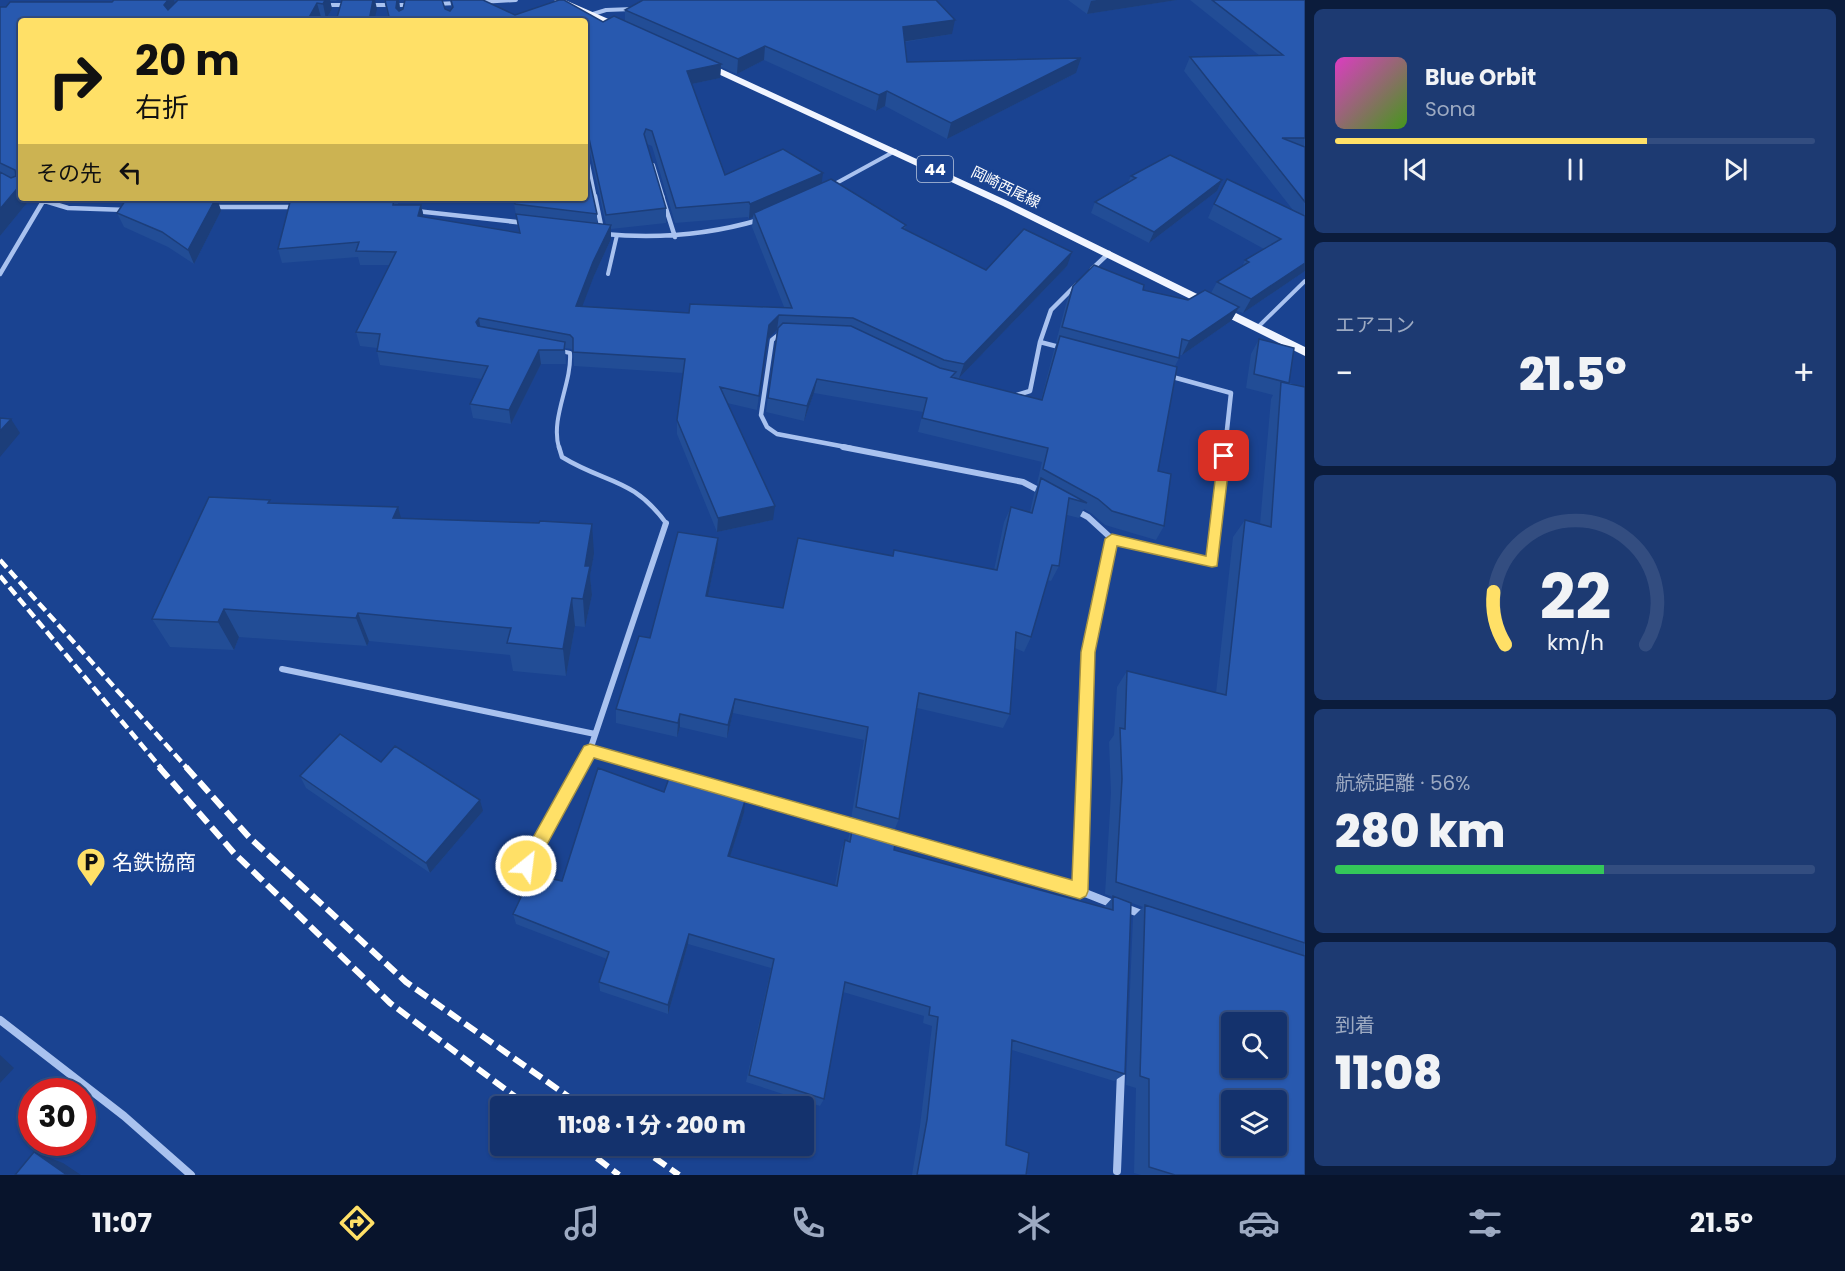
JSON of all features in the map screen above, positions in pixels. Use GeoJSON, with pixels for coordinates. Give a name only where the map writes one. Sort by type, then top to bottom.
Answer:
{"type":"FeatureCollection","features":[{"type":"Feature","properties":{"kind":"main road"},"geometry":{"type":"LineString","coordinates":[[558,0],[636,33]]}},
{"type":"Feature","properties":{"kind":"main road","name":"岡崎西尾線"},"geometry":{"type":"LineString","coordinates":[[690,58],[896,150],[1109,253],[1305,352]]}},
{"type":"Feature","properties":{"kind":"street"},"geometry":{"type":"LineString","coordinates":[[425,4],[516,0]]}},
{"type":"Feature","properties":{"kind":"street"},"geometry":{"type":"LineString","coordinates":[[446,4],[448,12]]}},
{"type":"Feature","properties":{"kind":"street"},"geometry":{"type":"LineString","coordinates":[[321,5],[357,5]]}},
{"type":"Feature","properties":{"kind":"street"},"geometry":{"type":"LineString","coordinates":[[369,5],[415,5]]}},
{"type":"Feature","properties":{"kind":"street"},"geometry":{"type":"LineString","coordinates":[[593,14],[606,9],[640,9]]}},
{"type":"Feature","properties":{"kind":"street"},"geometry":{"type":"LineString","coordinates":[[825,189],[896,150]]}},
{"type":"Feature","properties":{"kind":"street"},"geometry":{"type":"LineString","coordinates":[[651,158],[675,237]]}},
{"type":"Feature","properties":{"kind":"street"},"geometry":{"type":"LineString","coordinates":[[588,163],[603,234]]}},
{"type":"Feature","properties":{"kind":"street"},"geometry":{"type":"LineString","coordinates":[[0,274],[43,201]]}},
{"type":"Feature","properties":{"kind":"street"},"geometry":{"type":"LineString","coordinates":[[48,201],[90,211],[138,209]]}},
{"type":"Feature","properties":{"kind":"street"},"geometry":{"type":"LineString","coordinates":[[209,207],[305,207]]}},
{"type":"Feature","properties":{"kind":"street"},"geometry":{"type":"LineString","coordinates":[[411,210],[533,224]]}},
{"type":"Feature","properties":{"kind":"street"},"geometry":{"type":"LineString","coordinates":[[591,232],[617,236],[675,237],[723,232],[765,218]]}},
{"type":"Feature","properties":{"kind":"street"},"geometry":{"type":"LineString","coordinates":[[1010,396],[1023,395],[1030,391],[1040,342],[1051,310],[1109,253]]}},
{"type":"Feature","properties":{"kind":"street"},"geometry":{"type":"LineString","coordinates":[[792,331],[780,333],[772,340],[761,415],[767,427],[777,434],[1023,482],[1051,497]]}},
{"type":"Feature","properties":{"kind":"street"},"geometry":{"type":"LineString","coordinates":[[1040,342],[1074,351]]}},
{"type":"Feature","properties":{"kind":"street"},"geometry":{"type":"LineString","coordinates":[[1069,507],[1088,517],[1112,539],[1212,562],[1232,393],[1164,375]]}},
{"type":"Feature","properties":{"kind":"street"},"geometry":{"type":"LineString","coordinates":[[516,886],[590,750],[666,523]]}},
{"type":"Feature","properties":{"kind":"street"},"geometry":{"type":"LineString","coordinates":[[1080,891],[1088,652],[1112,539]]}},
{"type":"Feature","properties":{"kind":"street"},"geometry":{"type":"LineString","coordinates":[[282,669],[595,734]]}},
{"type":"Feature","properties":{"kind":"street"},"geometry":{"type":"LineString","coordinates":[[590,750],[863,829]]}},
{"type":"Feature","properties":{"kind":"street"},"geometry":{"type":"LineString","coordinates":[[886,835],[1080,891],[1149,916]]}},
{"type":"Feature","properties":{"kind":"street"},"geometry":{"type":"LineString","coordinates":[[1126,921],[1127,909]]}},
{"type":"Feature","properties":{"kind":"street"},"geometry":{"type":"LineString","coordinates":[[0,1020],[124,1116],[191,1175]]}},
{"type":"Feature","properties":{"kind":"street"},"geometry":{"type":"LineString","coordinates":[[1117,1171],[1121,1064]]}},
{"type":"Feature","properties":{"kind":"lane"},"geometry":{"type":"LineString","coordinates":[[404,13],[405,5]]}},
{"type":"Feature","properties":{"kind":"lane"},"geometry":{"type":"LineString","coordinates":[[608,274],[617,236]]}},
{"type":"Feature","properties":{"kind":"lane"},"geometry":{"type":"LineString","coordinates":[[1257,328],[1305,281]]}},
{"type":"Feature","properties":{"kind":"lane"},"geometry":{"type":"LineString","coordinates":[[551,349],[570,353],[572,364],[558,423],[556,444],[562,457],[634,487],[656,506],[666,523]]}},
{"type":"Feature","properties":{"kind":"building"},"geometry":{"type":"Polygon","coordinates":[[[114,0],[168,0],[164,5],[168,10],[178,0],[325,0],[323,4],[317,3],[309,18],[18,18],[18,188],[0,209],[0,172],[11,178],[16,176],[15,170],[0,163],[0,7],[6,7],[10,2],[112,2],[114,0]]]}},
{"type":"Feature","properties":{"kind":"building"},"geometry":{"type":"Polygon","coordinates":[[[342,0],[373,0],[370,18],[337,18],[342,0]]]}},
{"type":"Feature","properties":{"kind":"building"},"geometry":{"type":"Polygon","coordinates":[[[385,0],[397,0],[396,8],[399,11],[403,9],[405,0],[442,0],[445,9],[450,11],[453,7],[451,0],[483,0],[515,15],[564,0],[603,22],[614,16],[721,64],[687,71],[725,175],[783,149],[823,173],[750,204],[749,202],[676,208],[652,131],[646,129],[644,134],[666,208],[606,215],[588,134],[588,18],[389,18],[385,0]]]}},
{"type":"Feature","properties":{"kind":"building"},"geometry":{"type":"Polygon","coordinates":[[[643,0],[936,0],[955,20],[903,27],[907,62],[1081,58],[951,123],[887,91],[879,95],[765,46],[738,59],[625,10],[643,0]]]}},
{"type":"Feature","properties":{"kind":"building"},"geometry":{"type":"Polygon","coordinates":[[[1212,0],[1305,0],[1305,138],[1282,138],[1305,147],[1305,202],[1190,57],[1283,55],[1212,0]]]}},
{"type":"Feature","properties":{"kind":"building"},"geometry":{"type":"Polygon","coordinates":[[[1170,155],[1222,180],[1154,232],[1095,202],[1136,178],[1131,176],[1170,155]]]}},
{"type":"Feature","properties":{"kind":"building"},"geometry":{"type":"Polygon","coordinates":[[[588,173],[597,214],[515,204],[514,201],[588,201],[588,173]]]}},
{"type":"Feature","properties":{"kind":"building"},"geometry":{"type":"Polygon","coordinates":[[[831,179],[906,225],[902,228],[986,270],[1024,229],[1072,252],[964,364],[944,360],[853,318],[779,315],[769,325],[759,396],[720,387],[775,506],[718,518],[677,420],[685,359],[573,352],[573,338],[570,335],[479,318],[476,322],[478,326],[565,342],[564,350],[539,350],[509,410],[470,404],[488,366],[377,351],[380,334],[356,332],[396,252],[356,251],[359,242],[278,249],[290,201],[394,201],[393,205],[421,205],[418,216],[520,233],[516,214],[611,225],[593,262],[576,306],[689,313],[690,304],[792,308],[754,213],[831,179]]]}},
{"type":"Feature","properties":{"kind":"building"},"geometry":{"type":"Polygon","coordinates":[[[1227,179],[1305,216],[1305,263],[1251,299],[1217,282],[1249,262],[1245,260],[1281,239],[1214,204],[1227,179]]]}},
{"type":"Feature","properties":{"kind":"building"},"geometry":{"type":"Polygon","coordinates":[[[125,201],[214,201],[188,250],[162,232],[117,213],[125,201]]]}},
{"type":"Feature","properties":{"kind":"building"},"geometry":{"type":"Polygon","coordinates":[[[1094,265],[1144,285],[1143,290],[1188,300],[1205,290],[1239,307],[1189,341],[1182,339],[1179,358],[1062,327],[1073,286],[1094,265]]]}},
{"type":"Feature","properties":{"kind":"building"},"geometry":{"type":"Polygon","coordinates":[[[783,323],[851,326],[940,368],[956,372],[951,377],[1042,400],[1060,336],[1177,367],[1158,471],[1171,474],[1164,526],[1112,511],[1098,499],[1043,469],[1048,448],[922,418],[927,398],[817,379],[807,406],[768,398],[778,328],[783,323]]]}},
{"type":"Feature","properties":{"kind":"building"},"geometry":{"type":"Polygon","coordinates":[[[1259,339],[1294,348],[1289,383],[1254,374],[1259,339]]]}},
{"type":"Feature","properties":{"kind":"building"},"geometry":{"type":"Polygon","coordinates":[[[1281,382],[1305,387],[1305,943],[1116,882],[1122,779],[1120,728],[1125,729],[1127,671],[1226,695],[1245,520],[1271,527],[1281,382]]]}},
{"type":"Feature","properties":{"kind":"building"},"geometry":{"type":"Polygon","coordinates":[[[0,418],[11,419],[0,431],[0,418]]]}},
{"type":"Feature","properties":{"kind":"building"},"geometry":{"type":"Polygon","coordinates":[[[1041,478],[1087,503],[1069,498],[1059,566],[1052,565],[1031,637],[1016,632],[1010,714],[919,693],[899,819],[856,807],[868,727],[735,699],[728,725],[680,714],[678,723],[616,709],[639,636],[650,638],[678,532],[718,538],[706,596],[783,608],[798,538],[893,556],[894,550],[997,570],[1011,507],[1032,513],[1041,478]]]}},
{"type":"Feature","properties":{"kind":"building"},"geometry":{"type":"Polygon","coordinates":[[[209,497],[270,500],[268,503],[398,507],[393,518],[592,524],[585,566],[590,566],[583,599],[572,598],[563,649],[507,643],[511,628],[358,613],[356,618],[224,609],[218,622],[152,619],[209,497]]]}},
{"type":"Feature","properties":{"kind":"building"},"geometry":{"type":"Polygon","coordinates":[[[340,734],[381,762],[395,746],[480,800],[426,863],[300,776],[340,734]]]}},
{"type":"Feature","properties":{"kind":"building"},"geometry":{"type":"Polygon","coordinates":[[[598,768],[664,792],[669,778],[745,801],[728,856],[837,886],[845,840],[850,842],[854,820],[897,832],[894,850],[1113,910],[1113,896],[1131,903],[1125,1074],[1012,1040],[1006,1145],[1029,1153],[1026,1175],[917,1175],[927,1120],[938,1017],[929,1015],[930,1007],[845,982],[824,1099],[749,1075],[774,959],[689,934],[668,1005],[599,982],[609,952],[513,914],[532,874],[562,881],[598,768]]]}},
{"type":"Feature","properties":{"kind":"building"},"geometry":{"type":"Polygon","coordinates":[[[1145,905],[1305,956],[1305,1175],[1175,1175],[1149,1167],[1149,1079],[1140,1076],[1145,905]]]}},
{"type":"Feature","properties":{"kind":"building"},"geometry":{"type":"Polygon","coordinates":[[[31,1156],[40,1156],[67,1175],[15,1175],[31,1156]]]}},
{"type":"Feature","properties":{"kind":"railway"},"geometry":{"type":"LineString","coordinates":[[0,560],[187,768]]}},
{"type":"Feature","properties":{"kind":"railway"},"geometry":{"type":"LineString","coordinates":[[0,576],[161,768]]}},
{"type":"Feature","properties":{"kind":"railway"},"geometry":{"type":"LineString","coordinates":[[159,767],[234,853],[390,1003],[514,1096]]}},
{"type":"Feature","properties":{"kind":"railway"},"geometry":{"type":"LineString","coordinates":[[186,767],[249,837],[406,982],[567,1096]]}},
{"type":"Feature","properties":{"kind":"railway"},"geometry":{"type":"LineString","coordinates":[[594,1156],[619,1175]]}},
{"type":"Feature","properties":{"kind":"railway"},"geometry":{"type":"LineString","coordinates":[[652,1156],[679,1175]]}},
{"type":"Feature","properties":{"kind":"place","name":"名鉄協商"},"geometry":{"type":"Point","coordinates":[91,888]}},
{"type":"Feature","properties":{"kind":"route"},"geometry":{"type":"LineString","coordinates":[[526,866],[590,750],[1080,891],[1088,652],[1112,539],[1212,562],[1224,456]]}}]}
